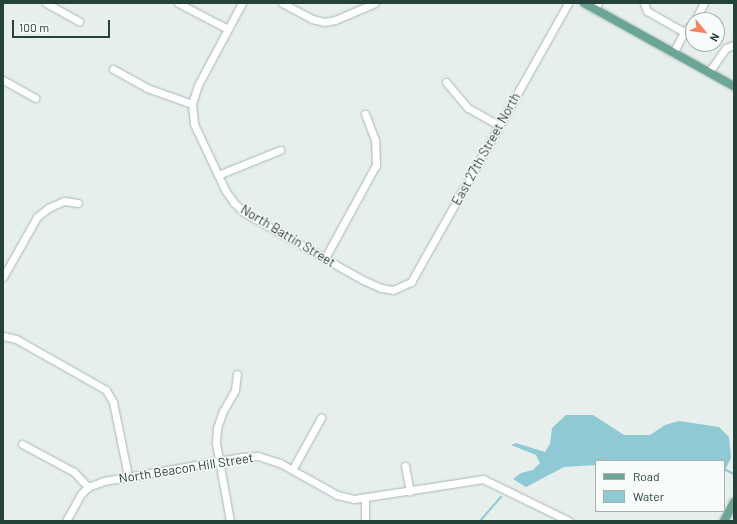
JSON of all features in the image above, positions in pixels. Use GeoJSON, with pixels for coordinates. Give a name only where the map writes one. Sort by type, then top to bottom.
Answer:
{"type":"FeatureCollection","features":[{"type":"Feature","properties":{"kind":"main road"},"geometry":{"type":"LineString","coordinates":[[584,3],[596,6],[673,53],[734,86]]}},
{"type":"Feature","properties":{"kind":"main road"},"geometry":{"type":"LineString","coordinates":[[724,521],[734,502]]}},
{"type":"Feature","properties":{"kind":"street"},"geometry":{"type":"LineString","coordinates":[[46,3],[78,21]]}},
{"type":"Feature","properties":{"kind":"street"},"geometry":{"type":"LineString","coordinates":[[178,3],[228,29]]}},
{"type":"Feature","properties":{"kind":"street"},"geometry":{"type":"LineString","coordinates":[[113,69],[147,88],[192,104],[198,85],[242,3]]}},
{"type":"Feature","properties":{"kind":"street"},"geometry":{"type":"LineString","coordinates":[[282,3],[312,18],[324,22],[335,20],[375,3]]}},
{"type":"Feature","properties":{"kind":"street","name":"East 27th Street North"},"geometry":{"type":"LineString","coordinates":[[397,288],[411,282],[568,3]]}},
{"type":"Feature","properties":{"kind":"street"},"geometry":{"type":"LineString","coordinates":[[644,3],[647,11],[684,32],[673,53]]}},
{"type":"Feature","properties":{"kind":"street"},"geometry":{"type":"LineString","coordinates":[[699,12],[704,3]]}},
{"type":"Feature","properties":{"kind":"street"},"geometry":{"type":"LineString","coordinates":[[709,72],[726,48],[734,45]]}},
{"type":"Feature","properties":{"kind":"street"},"geometry":{"type":"LineString","coordinates":[[3,80],[35,98]]}},
{"type":"Feature","properties":{"kind":"street"},"geometry":{"type":"LineString","coordinates":[[446,82],[468,108],[499,125]]}},
{"type":"Feature","properties":{"kind":"street","name":"North Battin Street"},"geometry":{"type":"LineString","coordinates":[[192,104],[194,124],[218,175],[234,203],[246,213],[381,288],[397,288]]}},
{"type":"Feature","properties":{"kind":"street"},"geometry":{"type":"LineString","coordinates":[[325,258],[376,165],[377,152],[365,114]]}},
{"type":"Feature","properties":{"kind":"street"},"geometry":{"type":"LineString","coordinates":[[218,175],[280,150]]}},
{"type":"Feature","properties":{"kind":"street"},"geometry":{"type":"LineString","coordinates":[[3,278],[37,216],[48,208],[64,201],[78,203]]}},
{"type":"Feature","properties":{"kind":"street"},"geometry":{"type":"LineString","coordinates":[[3,336],[16,339],[106,390],[113,402],[128,476]]}},
{"type":"Feature","properties":{"kind":"street"},"geometry":{"type":"LineString","coordinates":[[230,521],[219,460],[217,428],[235,390],[237,374]]}},
{"type":"Feature","properties":{"kind":"street"},"geometry":{"type":"LineString","coordinates":[[292,470],[322,418]]}},
{"type":"Feature","properties":{"kind":"street"},"geometry":{"type":"LineString","coordinates":[[22,444],[74,472],[88,487],[81,494],[66,521]]}},
{"type":"Feature","properties":{"kind":"street","name":"North Beacon Hill Street"},"geometry":{"type":"LineString","coordinates":[[88,487],[128,476],[219,460],[258,456],[280,463],[337,495],[365,499],[483,479],[494,482],[569,521]]}},
{"type":"Feature","properties":{"kind":"street"},"geometry":{"type":"LineString","coordinates":[[405,466],[410,492]]}},
{"type":"Feature","properties":{"kind":"street"},"geometry":{"type":"LineString","coordinates":[[365,499],[365,521]]}},
{"type":"Feature","properties":{"kind":"water"},"geometry":{"type":"Polygon","coordinates":[[[566,415],[593,415],[624,435],[650,435],[665,425],[679,421],[719,427],[729,437],[731,458],[725,470],[725,460],[595,460],[595,465],[564,467],[526,487],[513,479],[521,473],[533,470],[540,463],[536,455],[511,445],[516,443],[545,452],[550,444],[552,428],[566,415]]]}},
{"type":"Feature","properties":{"kind":"waterway"},"geometry":{"type":"LineString","coordinates":[[725,470],[734,474]]}},
{"type":"Feature","properties":{"kind":"waterway"},"geometry":{"type":"LineString","coordinates":[[480,521],[501,497]]}}]}
